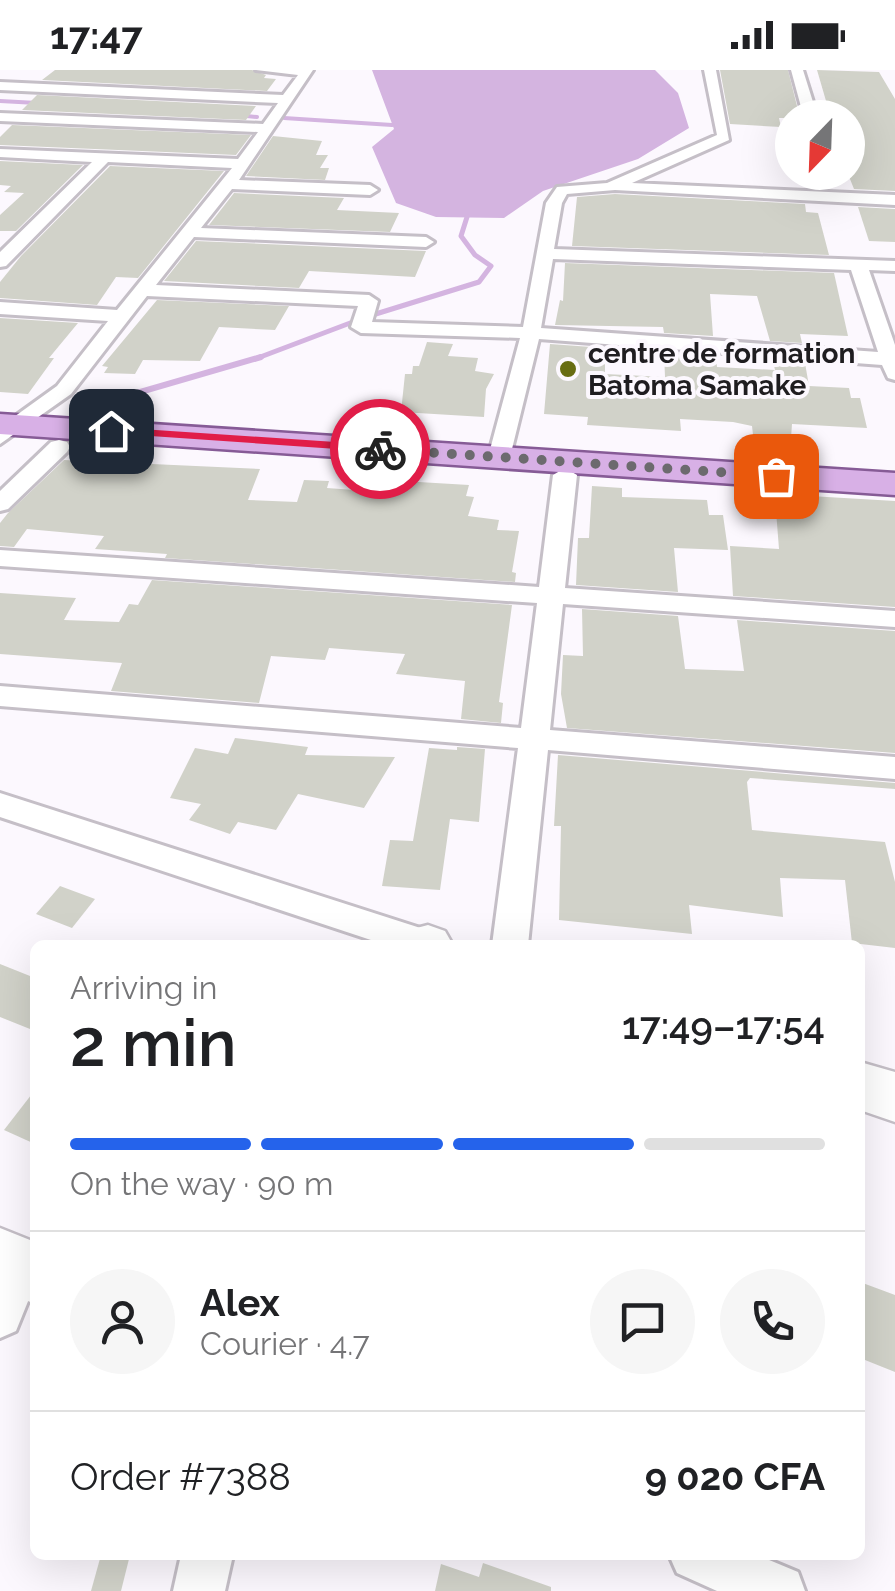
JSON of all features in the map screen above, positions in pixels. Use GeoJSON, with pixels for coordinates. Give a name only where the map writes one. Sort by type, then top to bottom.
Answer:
{"type":"FeatureCollection","features":[{"type":"Feature","properties":{"kind":"main road"},"geometry":{"type":"LineString","coordinates":[[4,432],[58,447],[895,496]]}},
{"type":"Feature","properties":{"kind":"main road"},"geometry":{"type":"LineString","coordinates":[[4,432],[499,456],[895,484]]}},
{"type":"Feature","properties":{"kind":"street"},"geometry":{"type":"LineString","coordinates":[[262,70],[306,71]]}},
{"type":"Feature","properties":{"kind":"street"},"geometry":{"type":"LineString","coordinates":[[610,187],[724,137],[710,70]]}},
{"type":"Feature","properties":{"kind":"street"},"geometry":{"type":"LineString","coordinates":[[797,70],[806,100]]}},
{"type":"Feature","properties":{"kind":"street"},"geometry":{"type":"LineString","coordinates":[[4,432],[64,390],[228,184],[306,71]]}},
{"type":"Feature","properties":{"kind":"street"},"geometry":{"type":"LineString","coordinates":[[166,93],[178,82]]}},
{"type":"Feature","properties":{"kind":"street"},"geometry":{"type":"LineString","coordinates":[[0,86],[284,99]]}},
{"type":"Feature","properties":{"kind":"street"},"geometry":{"type":"LineString","coordinates":[[0,117],[266,128]]}},
{"type":"Feature","properties":{"kind":"street"},"geometry":{"type":"LineString","coordinates":[[0,153],[242,164]]}},
{"type":"Feature","properties":{"kind":"street"},"geometry":{"type":"LineString","coordinates":[[0,262],[104,158]]}},
{"type":"Feature","properties":{"kind":"street"},"geometry":{"type":"LineString","coordinates":[[228,184],[370,190]]}},
{"type":"Feature","properties":{"kind":"street"},"geometry":{"type":"LineString","coordinates":[[499,456],[531,334],[554,203],[562,190],[610,187],[834,191],[895,200]]}},
{"type":"Feature","properties":{"kind":"street"},"geometry":{"type":"LineString","coordinates":[[190,232],[426,242]]}},
{"type":"Feature","properties":{"kind":"street"},"geometry":{"type":"LineString","coordinates":[[547,254],[895,266]]}},
{"type":"Feature","properties":{"kind":"street"},"geometry":{"type":"LineString","coordinates":[[143,290],[369,301],[362,327],[531,334],[892,366],[858,264]]}},
{"type":"Feature","properties":{"kind":"street"},"geometry":{"type":"LineString","coordinates":[[0,308],[124,316]]}},
{"type":"Feature","properties":{"kind":"street"},"geometry":{"type":"LineString","coordinates":[[0,504],[58,447]]}},
{"type":"Feature","properties":{"kind":"street"},"geometry":{"type":"LineString","coordinates":[[511,940],[531,741],[566,475]]}},
{"type":"Feature","properties":{"kind":"street"},"geometry":{"type":"LineString","coordinates":[[0,558],[895,619]]}},
{"type":"Feature","properties":{"kind":"street"},"geometry":{"type":"LineString","coordinates":[[0,696],[895,768]]}},
{"type":"Feature","properties":{"kind":"street"},"geometry":{"type":"LineString","coordinates":[[0,806],[412,940]]}},
{"type":"Feature","properties":{"kind":"street"},"geometry":{"type":"LineString","coordinates":[[865,1088],[895,1097]]}},
{"type":"Feature","properties":{"kind":"street"},"geometry":{"type":"LineString","coordinates":[[199,1591],[206,1560]]}},
{"type":"Feature","properties":{"kind":"street"},"geometry":{"type":"LineString","coordinates":[[707,1560],[779,1591]]}},
{"type":"Feature","properties":{"kind":"shaded area"},"geometry":{"type":"Polygon","coordinates":[[[372,70],[655,70],[678,93],[689,128],[638,159],[543,191],[504,218],[436,217],[396,203],[372,147],[394,129],[372,70]]]}},
{"type":"Feature","properties":{"kind":"building"},"geometry":{"type":"Polygon","coordinates":[[[55,70],[252,70],[266,75],[264,78],[276,79],[267,91],[42,80],[55,70]]]}},
{"type":"Feature","properties":{"kind":"building"},"geometry":{"type":"Polygon","coordinates":[[[720,70],[788,70],[796,100],[775,100],[775,127],[730,124],[720,70]]]}},
{"type":"Feature","properties":{"kind":"building"},"geometry":{"type":"Polygon","coordinates":[[[817,70],[879,72],[895,99],[895,191],[865,190],[865,100],[826,100],[817,70]]]}},
{"type":"Feature","properties":{"kind":"building"},"geometry":{"type":"Polygon","coordinates":[[[37,95],[256,106],[246,120],[22,110],[37,95]]]}},
{"type":"Feature","properties":{"kind":"building"},"geometry":{"type":"Polygon","coordinates":[[[12,125],[251,135],[236,155],[0,145],[0,137],[12,125]]]}},
{"type":"Feature","properties":{"kind":"building"},"geometry":{"type":"Polygon","coordinates":[[[273,136],[322,141],[316,155],[328,155],[320,168],[329,168],[325,180],[246,176],[273,136]]]}},
{"type":"Feature","properties":{"kind":"building"},"geometry":{"type":"Polygon","coordinates":[[[0,161],[83,165],[16,231],[0,231],[0,215],[24,193],[4,192],[11,186],[0,185],[0,161]]]}},
{"type":"Feature","properties":{"kind":"building"},"geometry":{"type":"Polygon","coordinates":[[[110,166],[224,171],[138,278],[116,277],[97,305],[0,298],[0,282],[21,256],[110,166]]]}},
{"type":"Feature","properties":{"kind":"building"},"geometry":{"type":"Polygon","coordinates":[[[234,193],[344,198],[337,210],[399,213],[390,232],[209,225],[234,193]]]}},
{"type":"Feature","properties":{"kind":"building"},"geometry":{"type":"Polygon","coordinates":[[[615,194],[805,204],[806,212],[818,213],[829,255],[572,246],[577,197],[615,194]]]}},
{"type":"Feature","properties":{"kind":"building"},"geometry":{"type":"Polygon","coordinates":[[[858,207],[895,209],[895,242],[869,241],[858,207]]]}},
{"type":"Feature","properties":{"kind":"building"},"geometry":{"type":"Polygon","coordinates":[[[196,241],[426,251],[415,277],[309,271],[299,288],[164,281],[196,241]]]}},
{"type":"Feature","properties":{"kind":"building"},"geometry":{"type":"Polygon","coordinates":[[[565,263],[834,273],[848,336],[800,334],[802,343],[770,341],[757,296],[710,294],[713,336],[664,333],[663,327],[555,325],[560,300],[563,301],[565,263]]]}},
{"type":"Feature","properties":{"kind":"building"},"geometry":{"type":"Polygon","coordinates":[[[157,300],[289,306],[275,330],[219,327],[200,361],[143,360],[135,374],[104,373],[108,367],[102,366],[157,300]]]}},
{"type":"Feature","properties":{"kind":"building"},"geometry":{"type":"Polygon","coordinates":[[[0,318],[78,323],[49,358],[54,358],[28,394],[0,392],[0,318]]]}},
{"type":"Feature","properties":{"kind":"building"},"geometry":{"type":"Polygon","coordinates":[[[427,342],[453,344],[448,356],[478,358],[475,371],[494,374],[486,389],[484,417],[401,412],[405,374],[412,374],[413,366],[419,366],[427,342]]]}},
{"type":"Feature","properties":{"kind":"building"},"geometry":{"type":"Polygon","coordinates":[[[550,344],[605,348],[605,374],[665,377],[664,352],[716,356],[717,367],[775,370],[773,361],[805,363],[809,386],[849,388],[851,398],[860,398],[867,428],[792,424],[791,438],[753,435],[752,426],[733,422],[680,419],[681,431],[587,425],[588,417],[544,414],[550,344]]]}},
{"type":"Feature","properties":{"kind":"building"},"geometry":{"type":"Polygon","coordinates":[[[64,460],[260,469],[248,500],[297,502],[304,480],[329,481],[327,488],[381,492],[385,480],[469,485],[466,496],[474,497],[468,516],[499,520],[497,530],[519,531],[512,572],[516,573],[515,582],[165,558],[167,554],[95,549],[104,536],[27,529],[14,547],[0,546],[0,523],[64,460]]]}},
{"type":"Feature","properties":{"kind":"building"},"geometry":{"type":"Polygon","coordinates":[[[592,486],[622,488],[622,497],[707,500],[709,515],[723,515],[728,550],[674,548],[678,592],[576,585],[578,538],[589,538],[592,486]]]}},
{"type":"Feature","properties":{"kind":"building"},"geometry":{"type":"Polygon","coordinates":[[[793,495],[895,501],[895,607],[733,596],[730,546],[779,549],[775,498],[795,499],[793,495]]]}},
{"type":"Feature","properties":{"kind":"building"},"geometry":{"type":"Polygon","coordinates":[[[152,580],[512,605],[499,702],[503,703],[501,723],[461,719],[465,681],[396,674],[405,654],[329,648],[325,660],[271,656],[259,703],[111,691],[122,663],[0,654],[0,593],[76,598],[64,620],[119,622],[129,604],[138,605],[152,580]]]}},
{"type":"Feature","properties":{"kind":"building"},"geometry":{"type":"Polygon","coordinates":[[[582,609],[678,616],[685,669],[744,671],[737,620],[895,631],[895,753],[567,728],[561,694],[563,655],[583,656],[582,609]]]}},
{"type":"Feature","properties":{"kind":"building"},"geometry":{"type":"Polygon","coordinates":[[[235,738],[308,747],[305,755],[395,757],[364,808],[298,794],[276,830],[238,822],[230,834],[189,820],[201,804],[170,798],[195,748],[228,754],[235,738]]]}},
{"type":"Feature","properties":{"kind":"building"},"geometry":{"type":"Polygon","coordinates":[[[429,748],[485,749],[479,822],[450,819],[440,890],[382,886],[390,840],[413,841],[429,748]]]}},
{"type":"Feature","properties":{"kind":"building"},"geometry":{"type":"Polygon","coordinates":[[[558,755],[895,783],[895,789],[750,778],[747,782],[752,830],[885,842],[895,882],[895,948],[852,940],[845,880],[780,878],[783,917],[689,905],[692,934],[559,920],[561,826],[554,826],[558,755]]]}},
{"type":"Feature","properties":{"kind":"building"},"geometry":{"type":"Polygon","coordinates":[[[60,886],[95,899],[72,928],[36,914],[60,886]]]}},
{"type":"Feature","properties":{"kind":"building"},"geometry":{"type":"Polygon","coordinates":[[[0,964],[30,976],[30,1029],[0,1017],[0,964]]]}},
{"type":"Feature","properties":{"kind":"building"},"geometry":{"type":"Polygon","coordinates":[[[30,1096],[30,1142],[4,1130],[30,1096]]]}},
{"type":"Feature","properties":{"kind":"building"},"geometry":{"type":"Polygon","coordinates":[[[865,1284],[895,1295],[895,1372],[865,1360],[865,1284]]]}},
{"type":"Feature","properties":{"kind":"building"},"geometry":{"type":"Polygon","coordinates":[[[100,1560],[129,1560],[121,1591],[91,1591],[100,1560]]]}},
{"type":"Feature","properties":{"kind":"building"},"geometry":{"type":"Polygon","coordinates":[[[483,1563],[551,1587],[551,1591],[435,1591],[441,1564],[479,1577],[483,1563]]]}},
{"type":"Feature","properties":{"kind":"waterway"},"geometry":{"type":"LineString","coordinates":[[0,101],[37,103]]}},
{"type":"Feature","properties":{"kind":"waterway"},"geometry":{"type":"LineString","coordinates":[[237,115],[257,117]]}},
{"type":"Feature","properties":{"kind":"waterway"},"geometry":{"type":"LineString","coordinates":[[284,118],[392,125]]}},
{"type":"Feature","properties":{"kind":"waterway"},"geometry":{"type":"LineString","coordinates":[[258,358],[366,317],[479,282],[491,266],[475,255],[461,236],[467,217]]}},
{"type":"Feature","properties":{"kind":"waterway"},"geometry":{"type":"LineString","coordinates":[[92,406],[258,358]]}},
{"type":"Feature","properties":{"kind":"way so far"},"geometry":{"type":"LineString","coordinates":[[380,449],[776,476]]}},
{"type":"Feature","properties":{"kind":"place","name":"centre de formation Batoma Samake"},"geometry":{"type":"Point","coordinates":[568,369]}},
{"type":"Feature","properties":{"kind":"route"},"geometry":{"type":"LineString","coordinates":[[111,431],[380,449]]}}]}
